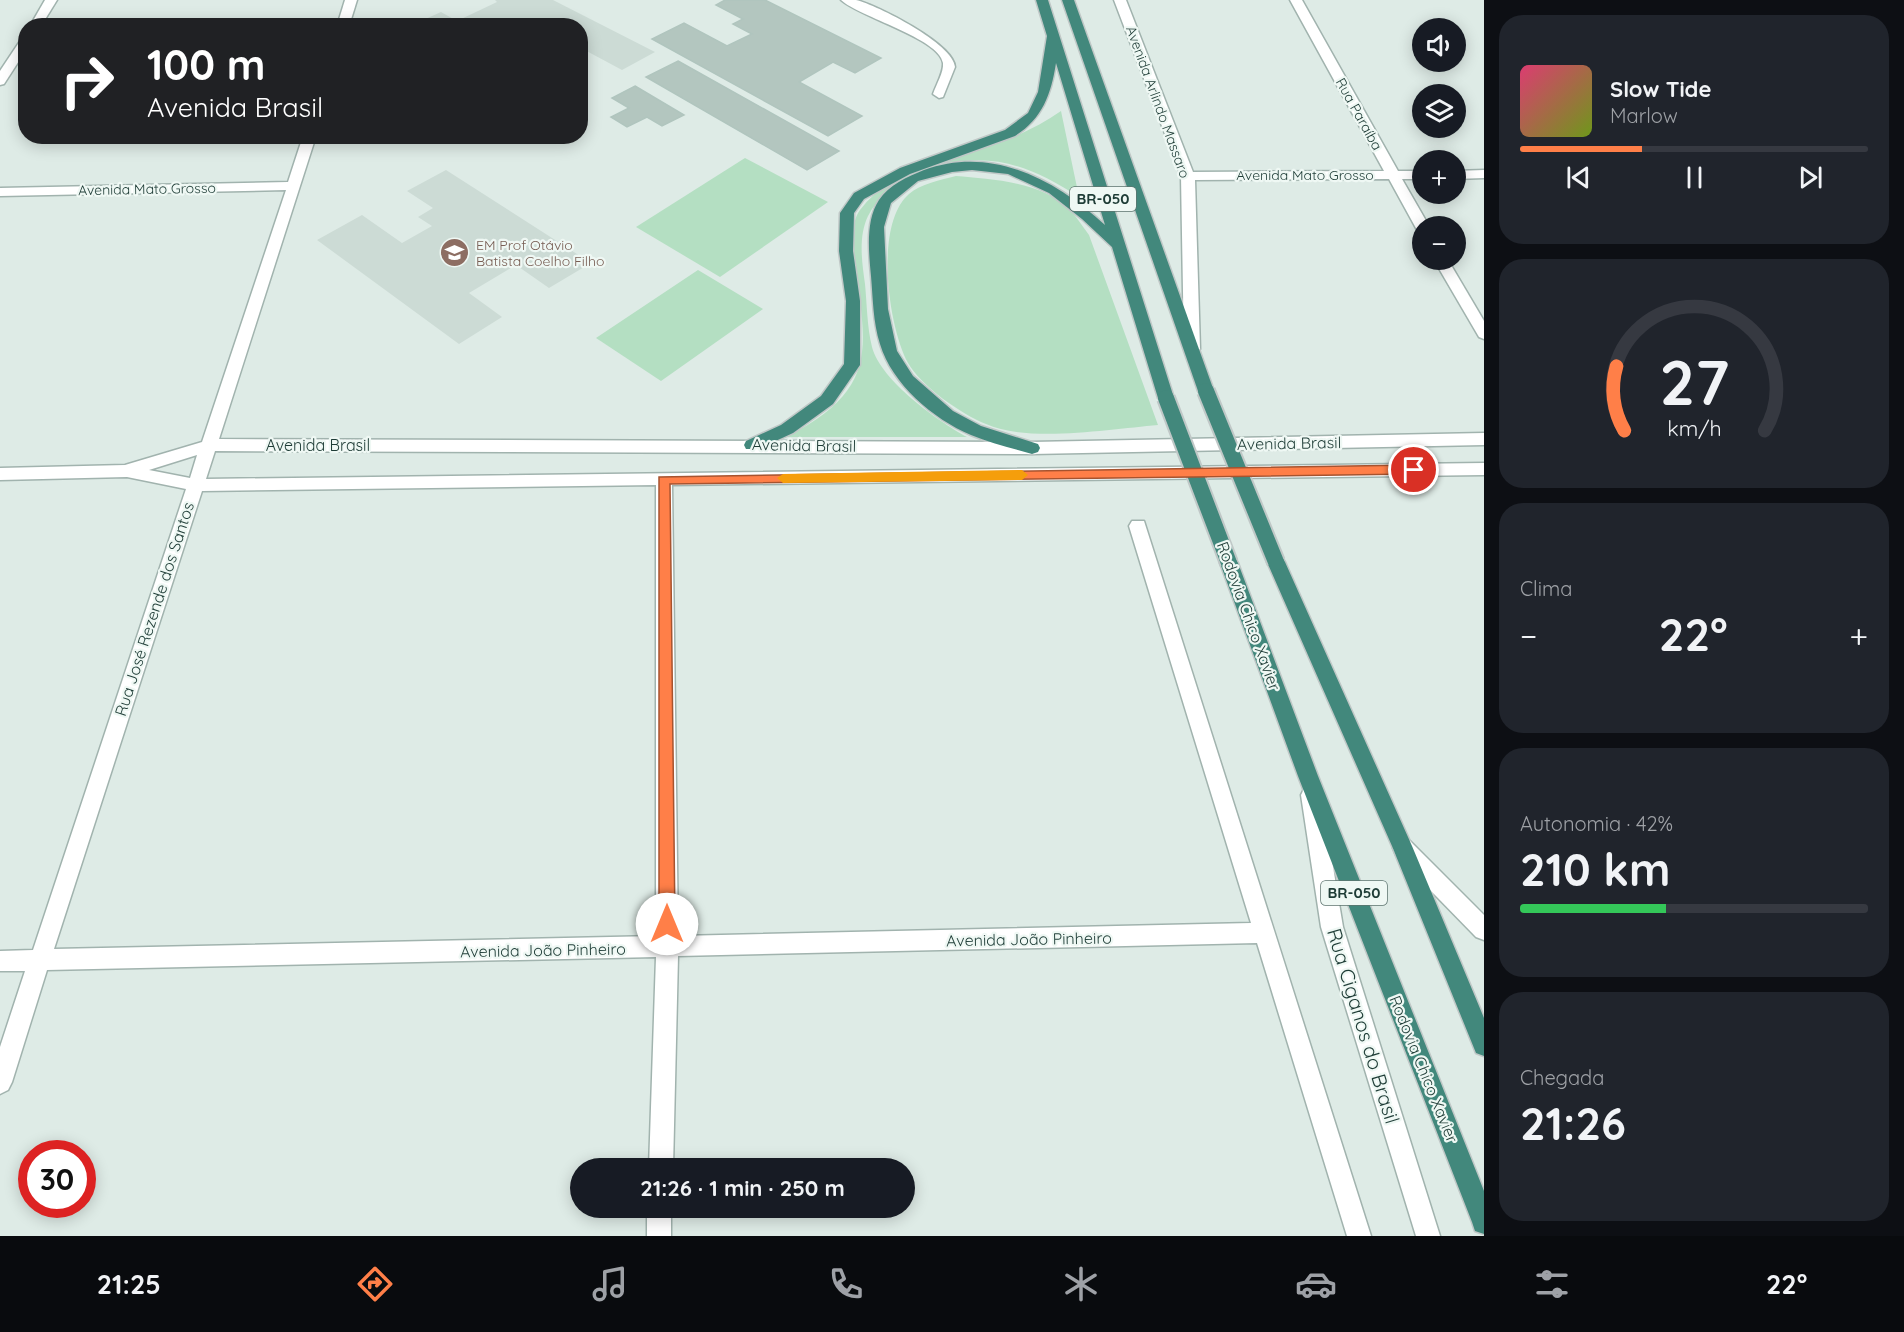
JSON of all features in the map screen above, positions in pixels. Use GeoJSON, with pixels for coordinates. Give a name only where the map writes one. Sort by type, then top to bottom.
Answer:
{"type":"FeatureCollection","features":[{"type":"Feature","properties":{"kind":"highway","name":"Rodovia Chico Xavier"},"geometry":{"type":"LineString","coordinates":[[1042,0],[1166,398],[1230,563],[1308,776],[1484,1222]]}},
{"type":"Feature","properties":{"kind":"highway","name":"BR-050"},"geometry":{"type":"LineString","coordinates":[[1068,0],[1206,391],[1276,562],[1401,846],[1484,1045]]}},
{"type":"Feature","properties":{"kind":"highway"},"geometry":{"type":"LineString","coordinates":[[752,445],[787,429],[827,400],[852,365],[854,302],[846,251],[848,213],[859,196],[905,171],[1010,133],[1023,124],[1046,94],[1053,36]]}},
{"type":"Feature","properties":{"kind":"highway"},"geometry":{"type":"LineString","coordinates":[[1032,448],[969,427],[920,391],[894,362],[883,332],[875,244],[884,202],[901,186],[925,175],[959,167],[993,167],[1026,175],[1058,192],[1079,207],[1118,245]]}},
{"type":"Feature","properties":{"kind":"street"},"geometry":{"type":"LineString","coordinates":[[40,18],[51,0]]}},
{"type":"Feature","properties":{"kind":"street"},"geometry":{"type":"LineString","coordinates":[[345,18],[351,0]]}},
{"type":"Feature","properties":{"kind":"street"},"geometry":{"type":"LineString","coordinates":[[848,0],[931,41],[945,52],[949,63],[939,94]]}},
{"type":"Feature","properties":{"kind":"street","name":"Avenida Arlindo Massaro"},"geometry":{"type":"LineString","coordinates":[[1120,0],[1188,176],[1192,349]]}},
{"type":"Feature","properties":{"kind":"street","name":"Rua Paraíba"},"geometry":{"type":"LineString","coordinates":[[1296,0],[1416,216]]}},
{"type":"Feature","properties":{"kind":"street"},"geometry":{"type":"LineString","coordinates":[[0,81],[18,53]]}},
{"type":"Feature","properties":{"kind":"street","name":"Rua José Rezende dos Santos"},"geometry":{"type":"LineString","coordinates":[[0,1082],[308,144]]}},
{"type":"Feature","properties":{"kind":"street"},"geometry":{"type":"LineString","coordinates":[[1466,175],[1484,174]]}},
{"type":"Feature","properties":{"kind":"street","name":"Avenida Mato Grosso"},"geometry":{"type":"LineString","coordinates":[[1188,176],[1412,175]]}},
{"type":"Feature","properties":{"kind":"street","name":"Avenida Mato Grosso"},"geometry":{"type":"LineString","coordinates":[[0,192],[295,186]]}},
{"type":"Feature","properties":{"kind":"street"},"geometry":{"type":"LineString","coordinates":[[1447,270],[1484,334]]}},
{"type":"Feature","properties":{"kind":"street","name":"Avenida Brasil"},"geometry":{"type":"LineString","coordinates":[[127,471],[210,445],[752,445],[1032,448],[1484,439]]}},
{"type":"Feature","properties":{"kind":"street","name":"Avenida Brasil"},"geometry":{"type":"LineString","coordinates":[[0,474],[127,471],[194,485],[1484,469]]}},
{"type":"Feature","properties":{"kind":"street"},"geometry":{"type":"LineString","coordinates":[[661,1158],[667,948],[664,480]]}},
{"type":"Feature","properties":{"kind":"street"},"geometry":{"type":"LineString","coordinates":[[1138,526],[1359,1236]]}},
{"type":"Feature","properties":{"kind":"street","name":"Rua Ciganos do Brasil"},"geometry":{"type":"LineString","coordinates":[[1308,776],[1332,927],[1428,1236]]}},
{"type":"Feature","properties":{"kind":"street"},"geometry":{"type":"LineString","coordinates":[[1401,846],[1484,930]]}},
{"type":"Feature","properties":{"kind":"street","name":"Avenida João Pinheiro"},"geometry":{"type":"LineString","coordinates":[[0,961],[39,962],[1266,933]]}},
{"type":"Feature","properties":{"kind":"street"},"geometry":{"type":"LineString","coordinates":[[658,1236],[659,1218]]}},
{"type":"Feature","properties":{"kind":"shaded area"},"geometry":{"type":"Polygon","coordinates":[[[495,0],[553,0],[655,52],[622,70],[588,52],[588,18],[463,18],[497,2],[495,0]]]}},
{"type":"Feature","properties":{"kind":"shaded area"},"geometry":{"type":"Polygon","coordinates":[[[441,12],[452,18],[428,18],[441,12]]]}},
{"type":"Feature","properties":{"kind":"shaded area","name":"EM Prof Otávio Batista Coelho Filho"},"geometry":{"type":"Polygon","coordinates":[[[446,170],[591,263],[549,288],[516,265],[469,293],[502,317],[459,344],[317,240],[362,215],[402,243],[432,226],[418,217],[433,208],[407,191],[446,170]]]}},
{"type":"Feature","properties":{"kind":"green space"},"geometry":{"type":"Polygon","coordinates":[[[1061,111],[1079,197],[1038,174],[1017,166],[977,160],[956,162],[935,168],[893,189],[876,204],[865,224],[862,241],[863,267],[869,332],[877,360],[912,399],[967,437],[786,437],[816,419],[838,402],[852,384],[860,364],[863,343],[862,318],[853,241],[855,221],[860,210],[891,182],[909,173],[1009,139],[1061,111]]]}},
{"type":"Feature","properties":{"kind":"green space"},"geometry":{"type":"Polygon","coordinates":[[[745,158],[828,202],[720,277],[636,227],[745,158]]]}},
{"type":"Feature","properties":{"kind":"green space"},"geometry":{"type":"Polygon","coordinates":[[[956,176],[1001,181],[1033,188],[1061,202],[1074,215],[1089,235],[1158,425],[1046,434],[1003,430],[986,424],[954,406],[932,390],[914,372],[901,346],[890,301],[888,251],[891,228],[898,208],[909,194],[925,185],[956,176]]]}},
{"type":"Feature","properties":{"kind":"green space"},"geometry":{"type":"Polygon","coordinates":[[[698,270],[763,309],[661,381],[596,338],[698,270]]]}},
{"type":"Feature","properties":{"kind":"building"},"geometry":{"type":"Polygon","coordinates":[[[725,0],[765,0],[881,58],[855,73],[833,62],[799,82],[862,116],[828,136],[652,39],[684,23],[727,46],[752,34],[733,24],[743,19],[716,5],[725,0]]]}},
{"type":"Feature","properties":{"kind":"building"},"geometry":{"type":"Polygon","coordinates":[[[678,61],[839,151],[807,170],[646,77],[678,61]]]}},
{"type":"Feature","properties":{"kind":"building"},"geometry":{"type":"Polygon","coordinates":[[[635,86],[684,115],[662,126],[647,117],[627,127],[611,117],[629,108],[612,98],[635,86]]]}},
{"type":"Feature","properties":{"kind":"slow traffic"},"geometry":{"type":"LineString","coordinates":[[783,478],[1022,475]]}},
{"type":"Feature","properties":{"kind":"place","name":"EM Prof Otávio Batista Coelho Filho"},"geometry":{"type":"Point","coordinates":[455,253]}},
{"type":"Feature","properties":{"kind":"route"},"geometry":{"type":"LineString","coordinates":[[667,924],[664,480],[1414,470]]}}]}
